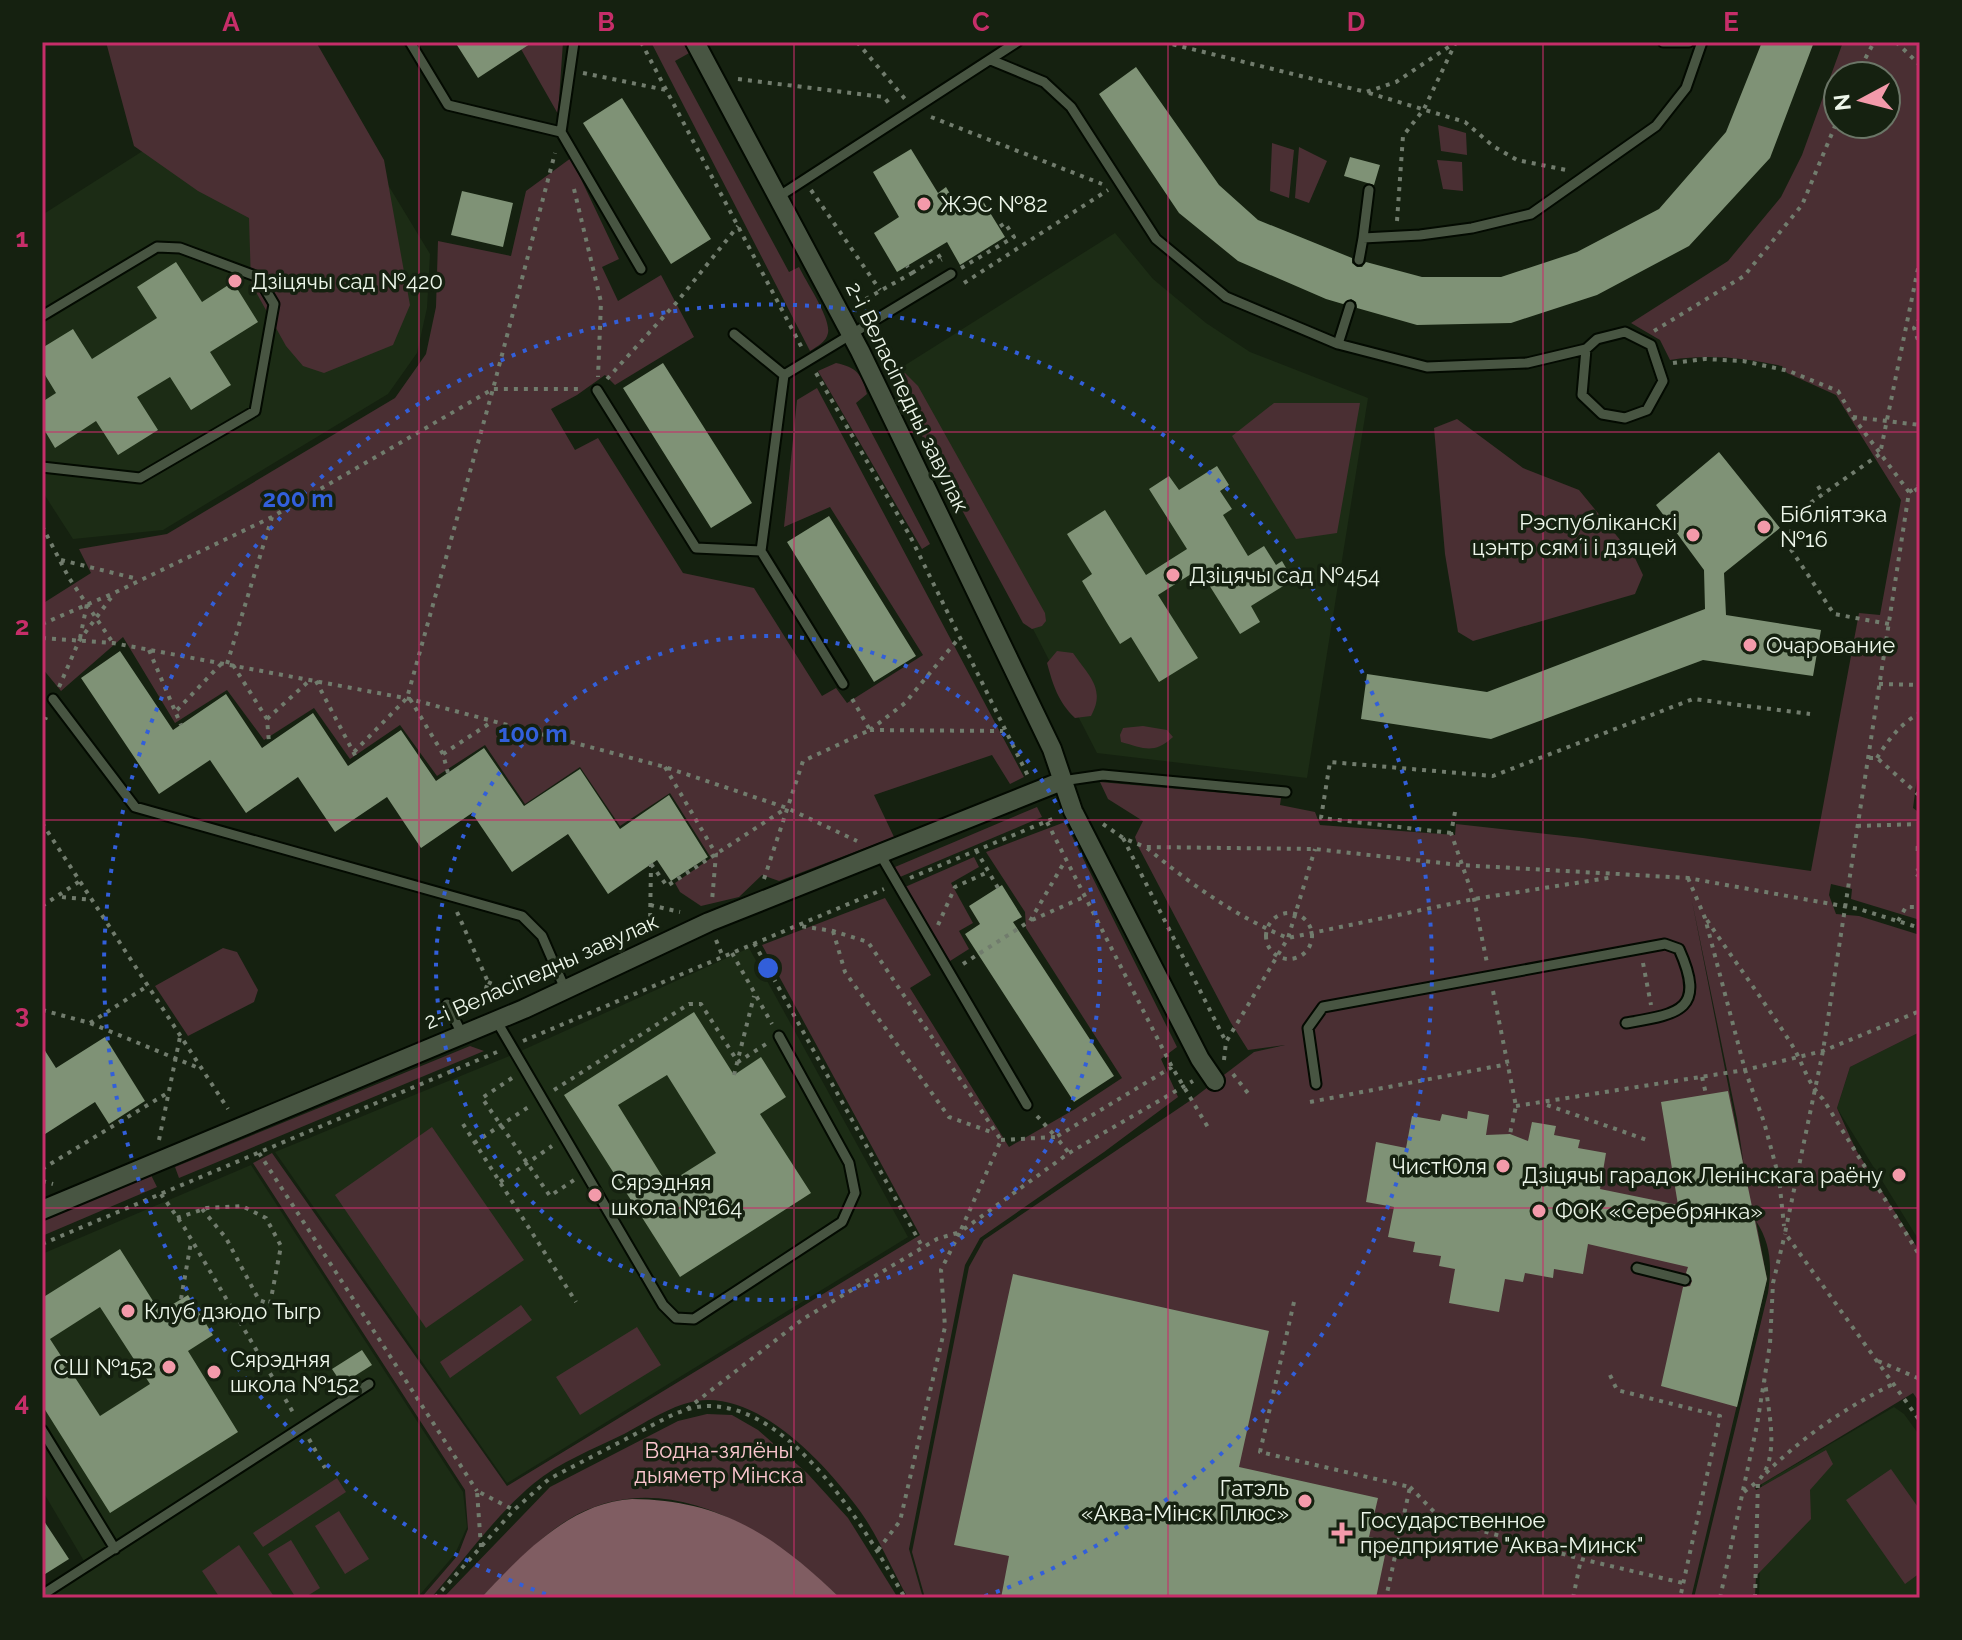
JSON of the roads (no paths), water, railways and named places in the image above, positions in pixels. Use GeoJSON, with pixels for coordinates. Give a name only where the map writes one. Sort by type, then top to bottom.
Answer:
{"type":"FeatureCollection","features":[{"type":"Feature","properties":{"kind":"street","name":"2-і Веласіпедны завулак"},"geometry":{"type":"LineString","coordinates":[[695,42],[851,334],[1052,749],[1073,811],[1200,1059],[1215,1081]]}},
{"type":"Feature","properties":{"kind":"street","name":"2-і Веласіпедны завулак"},"geometry":{"type":"LineString","coordinates":[[42,1210],[496,1020],[709,922],[1062,781]]}},
{"type":"Feature","properties":{"kind":"lane"},"geometry":{"type":"LineString","coordinates":[[410,42],[448,105],[561,132]]}},
{"type":"Feature","properties":{"kind":"lane"},"geometry":{"type":"LineString","coordinates":[[574,42],[561,132],[641,269]]}},
{"type":"Feature","properties":{"kind":"lane"},"geometry":{"type":"LineString","coordinates":[[778,197],[1017,42]]}},
{"type":"Feature","properties":{"kind":"lane"},"geometry":{"type":"LineString","coordinates":[[1663,42],[1689,42]]}},
{"type":"Feature","properties":{"kind":"lane"},"geometry":{"type":"LineString","coordinates":[[1363,238],[1472,228],[1531,214],[1656,126],[1686,88],[1702,42]]}},
{"type":"Feature","properties":{"kind":"lane"},"geometry":{"type":"LineString","coordinates":[[991,60],[1044,82],[1071,107],[1156,239],[1226,297],[1338,344],[1427,367],[1527,363],[1586,349],[1597,339],[1625,332],[1651,345],[1663,381],[1647,410],[1625,418],[1602,414],[1582,395],[1586,349]]}},
{"type":"Feature","properties":{"kind":"lane"},"geometry":{"type":"LineString","coordinates":[[1359,260],[1369,190]]}},
{"type":"Feature","properties":{"kind":"lane"},"geometry":{"type":"LineString","coordinates":[[42,316],[157,247],[180,248],[258,277],[274,304],[255,411],[140,478],[44,465]]}},
{"type":"Feature","properties":{"kind":"lane"},"geometry":{"type":"LineString","coordinates":[[784,375],[951,274]]}},
{"type":"Feature","properties":{"kind":"lane"},"geometry":{"type":"LineString","coordinates":[[1338,344],[1350,306]]}},
{"type":"Feature","properties":{"kind":"lane"},"geometry":{"type":"LineString","coordinates":[[734,334],[784,375]]}},
{"type":"Feature","properties":{"kind":"lane"},"geometry":{"type":"LineString","coordinates":[[784,375],[761,551],[845,687]]}},
{"type":"Feature","properties":{"kind":"lane"},"geometry":{"type":"LineString","coordinates":[[597,390],[696,548],[761,551]]}},
{"type":"Feature","properties":{"kind":"lane"},"geometry":{"type":"LineString","coordinates":[[53,699],[135,807],[522,916],[542,936],[565,989]]}},
{"type":"Feature","properties":{"kind":"lane"},"geometry":{"type":"LineString","coordinates":[[1062,781],[1103,775],[1286,792]]}},
{"type":"Feature","properties":{"kind":"lane"},"geometry":{"type":"LineString","coordinates":[[880,854],[1027,1105]]}},
{"type":"Feature","properties":{"kind":"lane"},"geometry":{"type":"LineString","coordinates":[[1316,1084],[1308,1028],[1323,1007],[1665,944],[1679,949],[1685,962],[1690,993],[1682,1008],[1671,1015],[1626,1023]]}},
{"type":"Feature","properties":{"kind":"lane"},"geometry":{"type":"LineString","coordinates":[[447,1004],[462,1034]]}},
{"type":"Feature","properties":{"kind":"lane"},"geometry":{"type":"LineString","coordinates":[[496,1020],[663,1305],[676,1318],[694,1319],[842,1222],[855,1193],[849,1163],[779,1036]]}},
{"type":"Feature","properties":{"kind":"lane"},"geometry":{"type":"LineString","coordinates":[[1637,1268],[1685,1280]]}},
{"type":"Feature","properties":{"kind":"lane"},"geometry":{"type":"LineString","coordinates":[[42,1595],[369,1384]]}},
{"type":"Feature","properties":{"kind":"lane"},"geometry":{"type":"LineString","coordinates":[[42,1430],[115,1549]]}},
{"type":"Feature","properties":{"kind":"place","name":"ЖЭС №82"},"geometry":{"type":"Point","coordinates":[924,204]}},
{"type":"Feature","properties":{"kind":"place","name":"Дзіцячы сад №420"},"geometry":{"type":"Point","coordinates":[235,281]}},
{"type":"Feature","properties":{"kind":"place","name":"Бібліятэка №16"},"geometry":{"type":"Point","coordinates":[1764,527]}},
{"type":"Feature","properties":{"kind":"place","name":"Рэспубліканскі цэнтр сямʼі і дзяцей"},"geometry":{"type":"Point","coordinates":[1693,535]}},
{"type":"Feature","properties":{"kind":"place","name":"Дзіцячы сад №454"},"geometry":{"type":"Point","coordinates":[1173,575]}},
{"type":"Feature","properties":{"kind":"place","name":"Очарование"},"geometry":{"type":"Point","coordinates":[1750,645]}},
{"type":"Feature","properties":{"kind":"place","name":"ЧистЮля"},"geometry":{"type":"Point","coordinates":[1503,1166]}},
{"type":"Feature","properties":{"kind":"place","name":"Дзіцячы гарадок Ленінскага раёну"},"geometry":{"type":"Point","coordinates":[1899,1175]}},
{"type":"Feature","properties":{"kind":"place","name":"Сярэдняя школа №164"},"geometry":{"type":"Point","coordinates":[595,1195]}},
{"type":"Feature","properties":{"kind":"place","name":"ФОК «Серебрянка»"},"geometry":{"type":"Point","coordinates":[1539,1211]}},
{"type":"Feature","properties":{"kind":"place","name":"Клуб дзюдо Тыгр"},"geometry":{"type":"Point","coordinates":[128,1311]}},
{"type":"Feature","properties":{"kind":"place","name":"СШ №152"},"geometry":{"type":"Point","coordinates":[169,1367]}},
{"type":"Feature","properties":{"kind":"place","name":"Сярэдняя школа №152"},"geometry":{"type":"Point","coordinates":[214,1372]}},
{"type":"Feature","properties":{"kind":"place","name":"Гатэль «Аква-Мінск Плюс»"},"geometry":{"type":"Point","coordinates":[1305,1501]}},
{"type":"Feature","properties":{"kind":"place","name":"Государственное предприятие \"Аква-Минск\""},"geometry":{"type":"Point","coordinates":[1342,1533]}},
{"type":"Feature","properties":{"kind":"park label","name":"Водна-зялёны дыяметр Мінска"},"geometry":{"type":"Point","coordinates":[719,1462]}}]}
